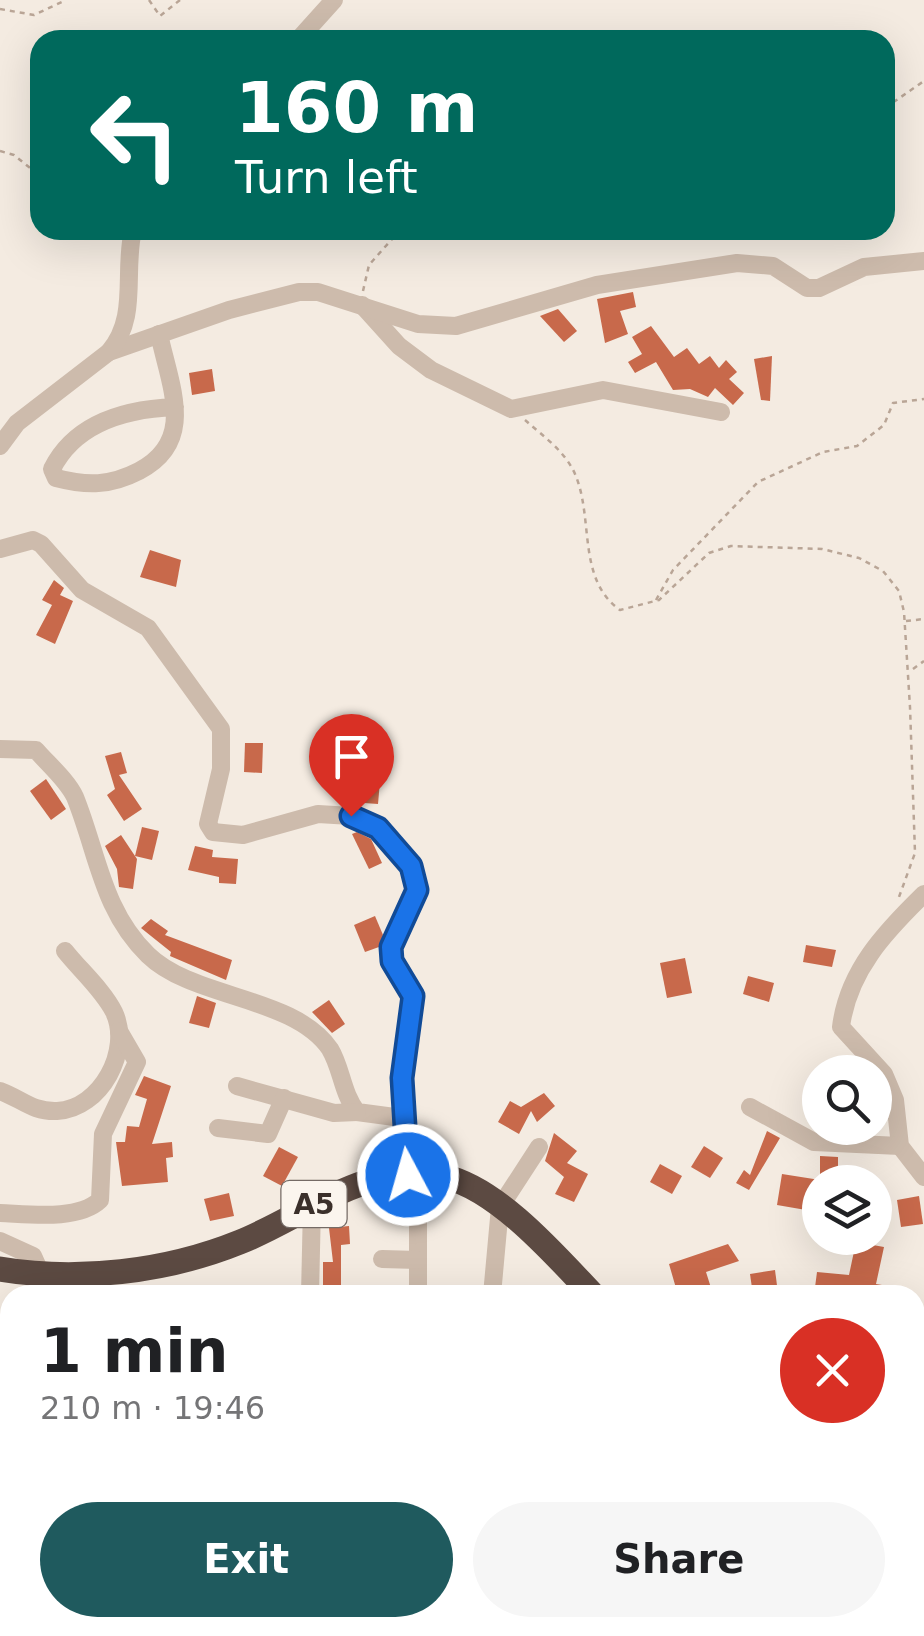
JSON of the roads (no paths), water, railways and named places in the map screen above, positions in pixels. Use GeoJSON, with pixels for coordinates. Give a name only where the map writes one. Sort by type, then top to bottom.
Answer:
{"type":"FeatureCollection","features":[{"type":"Feature","properties":{"kind":"highway","name":"A5"},"geometry":{"type":"LineString","coordinates":[[0,1269],[51,1283],[134,1268],[234,1244],[279,1226],[352,1184],[412,1176],[446,1177],[486,1195],[582,1285]]}},
{"type":"Feature","properties":{"kind":"street"},"geometry":{"type":"LineString","coordinates":[[307,30],[334,0]]}},
{"type":"Feature","properties":{"kind":"street"},"geometry":{"type":"LineString","coordinates":[[109,352],[128,321],[132,240]]}},
{"type":"Feature","properties":{"kind":"street"},"geometry":{"type":"LineString","coordinates":[[0,446],[17,423],[109,352],[298,292],[318,292],[360,303],[418,324],[456,326],[598,285],[737,262],[772,266],[807,288],[819,288],[864,267],[924,261]]}},
{"type":"Feature","properties":{"kind":"street"},"geometry":{"type":"LineString","coordinates":[[360,303],[399,346],[430,370],[512,409],[603,390],[721,412]]}},
{"type":"Feature","properties":{"kind":"street"},"geometry":{"type":"LineString","coordinates":[[159,334],[175,408],[172,444],[158,461],[124,479],[89,486],[56,478],[52,469],[62,450],[99,421],[150,408],[175,408]]}},
{"type":"Feature","properties":{"kind":"street"},"geometry":{"type":"LineString","coordinates":[[0,549],[33,540],[41,544],[82,590],[138,618],[148,628],[220,729],[222,769],[208,824],[213,832],[243,834],[318,814],[351,816],[378,828],[411,866],[417,890],[391,947],[392,961],[413,996],[402,1078],[402,1118],[412,1176],[418,1285]]}},
{"type":"Feature","properties":{"kind":"street"},"geometry":{"type":"LineString","coordinates":[[0,748],[36,750],[74,794],[102,890],[121,923],[149,957],[182,978],[299,1024],[330,1049],[347,1099],[357,1112]]}},
{"type":"Feature","properties":{"kind":"street"},"geometry":{"type":"LineString","coordinates":[[924,894],[889,927],[855,976],[841,1027],[884,1074],[895,1100],[900,1146],[924,1177]]}},
{"type":"Feature","properties":{"kind":"street"},"geometry":{"type":"LineString","coordinates":[[0,1213],[42,1215],[98,1203],[103,1134],[137,1062],[113,1010],[65,951]]}},
{"type":"Feature","properties":{"kind":"street"},"geometry":{"type":"LineString","coordinates":[[0,1091],[30,1109],[62,1111],[90,1098],[114,1068],[120,1032]]}},
{"type":"Feature","properties":{"kind":"street"},"geometry":{"type":"LineString","coordinates":[[237,1086],[334,1113],[402,1118]]}},
{"type":"Feature","properties":{"kind":"street"},"geometry":{"type":"LineString","coordinates":[[218,1128],[268,1134],[284,1098]]}},
{"type":"Feature","properties":{"kind":"street"},"geometry":{"type":"LineString","coordinates":[[750,1106],[814,1142],[900,1146]]}},
{"type":"Feature","properties":{"kind":"street"},"geometry":{"type":"LineString","coordinates":[[493,1285],[500,1207],[539,1147]]}},
{"type":"Feature","properties":{"kind":"street"},"geometry":{"type":"LineString","coordinates":[[310,1285],[312,1205]]}},
{"type":"Feature","properties":{"kind":"street"},"geometry":{"type":"LineString","coordinates":[[0,1240],[33,1256],[51,1283]]}},
{"type":"Feature","properties":{"kind":"street"},"geometry":{"type":"LineString","coordinates":[[382,1259],[418,1260]]}}]}
